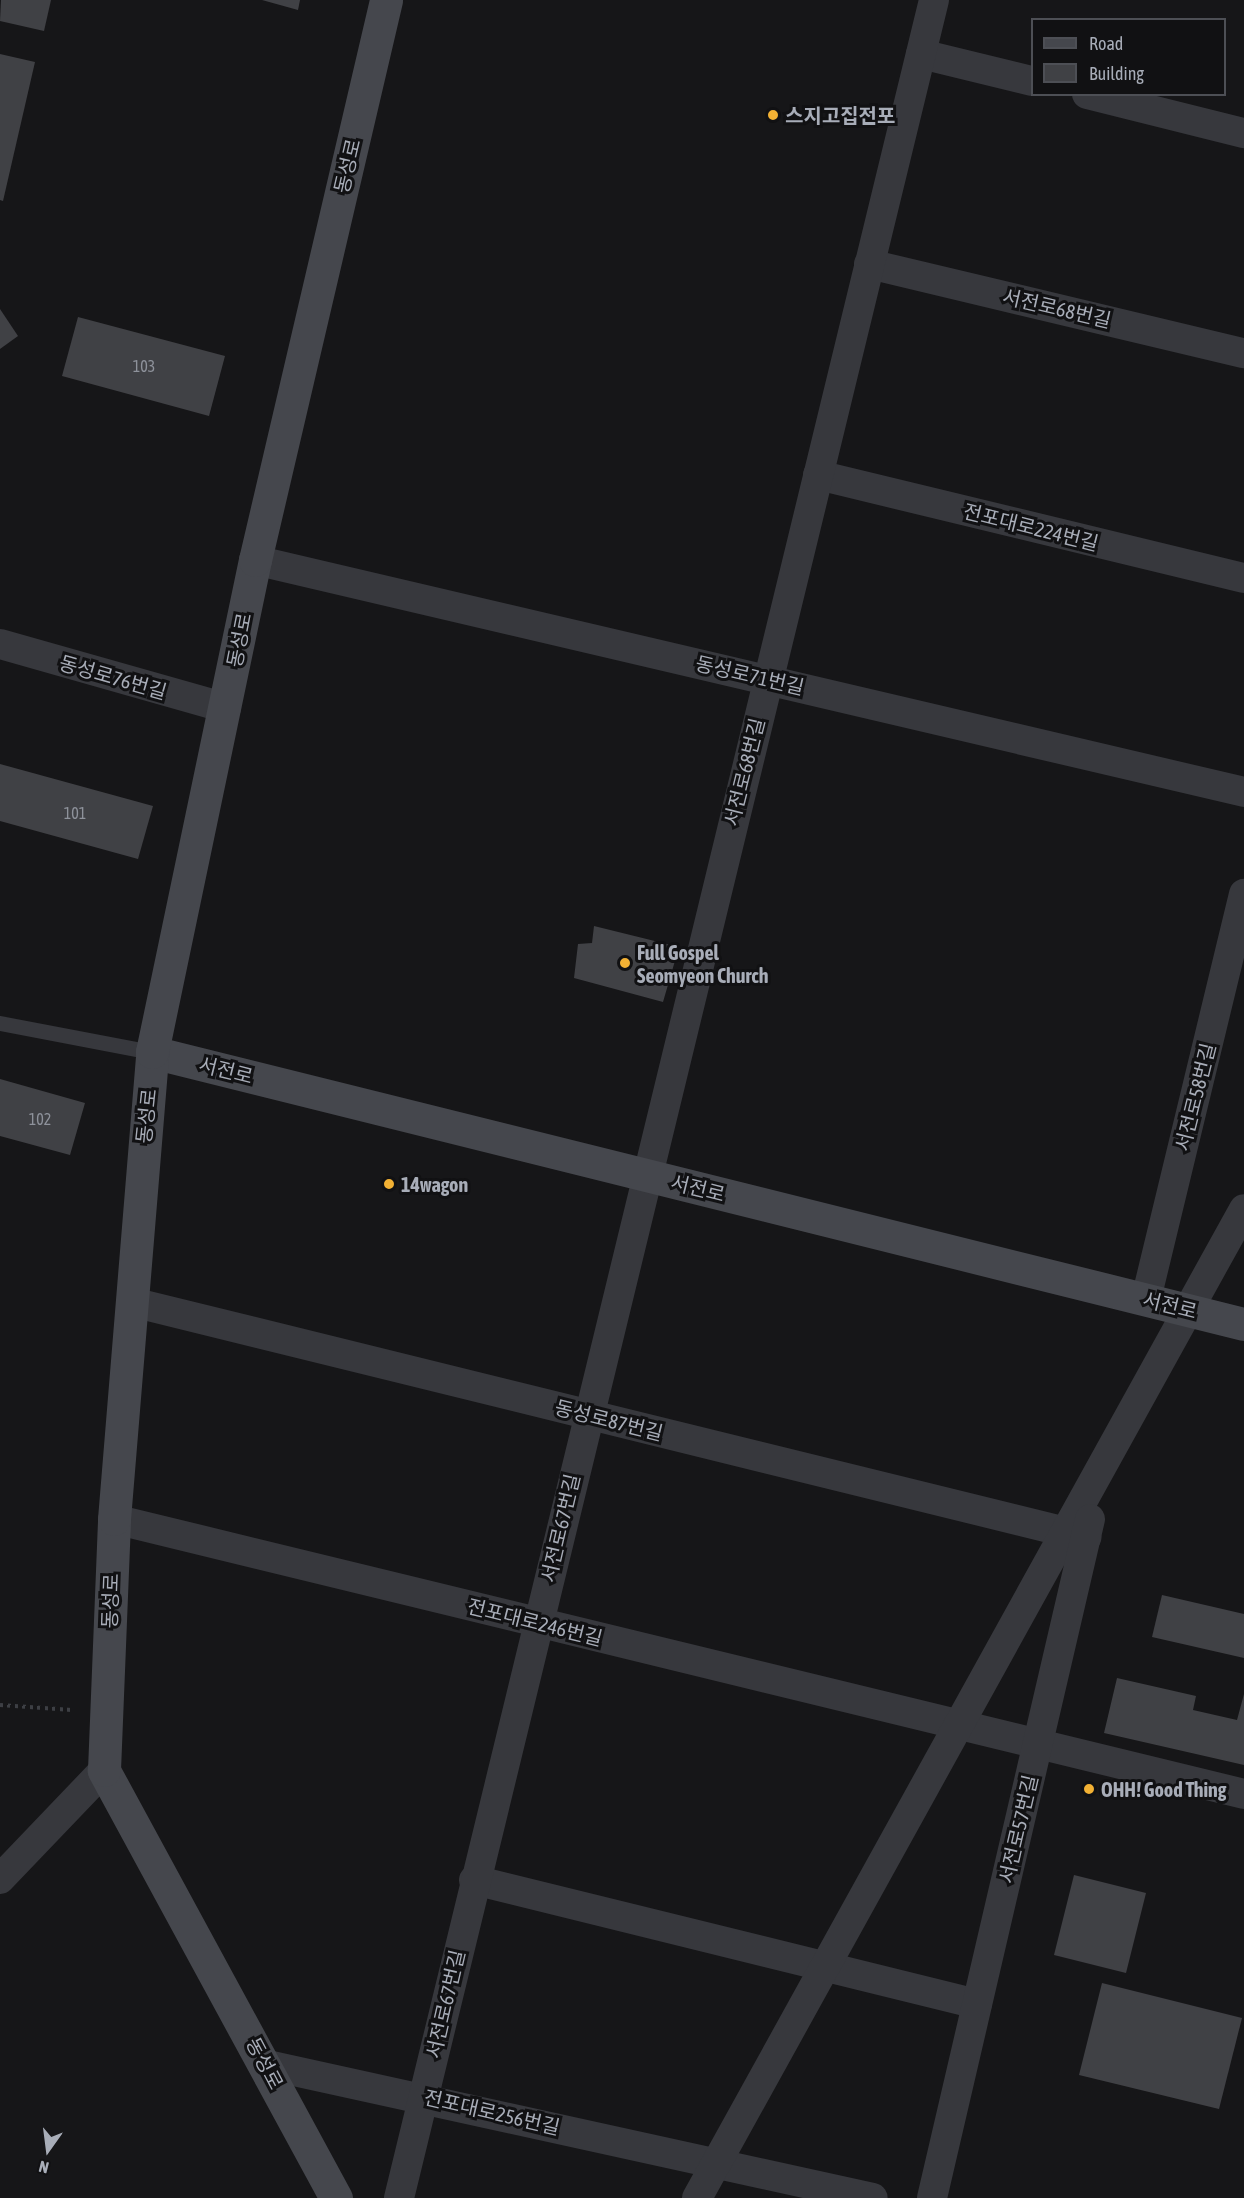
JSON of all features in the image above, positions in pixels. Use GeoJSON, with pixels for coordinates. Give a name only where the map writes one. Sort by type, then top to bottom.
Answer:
{"type":"FeatureCollection","features":[{"type":"Feature","properties":{"kind":"main road","name":"동성로"},"geometry":{"type":"LineString","coordinates":[[336,2198],[267,2065],[104,1770],[114,1519],[152,1052],[226,708],[255,560],[386,0]]}},
{"type":"Feature","properties":{"kind":"main road","name":"서전로"},"geometry":{"type":"LineString","coordinates":[[152,1052],[1244,1324]]}},
{"type":"Feature","properties":{"kind":"street","name":"서전로68번길"},"geometry":{"type":"LineString","coordinates":[[645,1174],[934,0]]}},
{"type":"Feature","properties":{"kind":"street"},"geometry":{"type":"LineString","coordinates":[[921,54],[1031,81]]}},
{"type":"Feature","properties":{"kind":"street"},"geometry":{"type":"LineString","coordinates":[[1095,96],[1244,133]]}},
{"type":"Feature","properties":{"kind":"street","name":"서전로68번길"},"geometry":{"type":"LineString","coordinates":[[869,264],[1244,353]]}},
{"type":"Feature","properties":{"kind":"street","name":"전포대로224번길"},"geometry":{"type":"LineString","coordinates":[[818,475],[1244,578]]}},
{"type":"Feature","properties":{"kind":"street","name":"동성로71번길"},"geometry":{"type":"LineString","coordinates":[[255,560],[1244,792]]}},
{"type":"Feature","properties":{"kind":"street","name":"동성로76번길"},"geometry":{"type":"LineString","coordinates":[[0,644],[226,708]]}},
{"type":"Feature","properties":{"kind":"street","name":"서전로58번길"},"geometry":{"type":"LineString","coordinates":[[1146,1299],[1244,894]]}},
{"type":"Feature","properties":{"kind":"street","name":"서전로67번길"},"geometry":{"type":"LineString","coordinates":[[399,2198],[645,1174]]}},
{"type":"Feature","properties":{"kind":"street","name":"서전로57번길"},"geometry":{"type":"LineString","coordinates":[[932,2198],[1038,1744],[1074,1535],[1104,1460],[1184,1309],[1244,1209]]}},
{"type":"Feature","properties":{"kind":"street","name":"동성로87번길"},"geometry":{"type":"LineString","coordinates":[[132,1302],[1074,1535]]}},
{"type":"Feature","properties":{"kind":"street","name":"전포대로246번길"},"geometry":{"type":"LineString","coordinates":[[114,1519],[1244,1794]]}},
{"type":"Feature","properties":{"kind":"street"},"geometry":{"type":"LineString","coordinates":[[697,2198],[956,1724],[1074,1535]]}},
{"type":"Feature","properties":{"kind":"street"},"geometry":{"type":"LineString","coordinates":[[0,1879],[104,1770]]}},
{"type":"Feature","properties":{"kind":"street"},"geometry":{"type":"LineString","coordinates":[[474,1880],[977,2004]]}},
{"type":"Feature","properties":{"kind":"street","name":"전포대로256번길"},"geometry":{"type":"LineString","coordinates":[[267,2065],[423,2096],[873,2198]]}},
{"type":"Feature","properties":{"kind":"lane"},"geometry":{"type":"LineString","coordinates":[[0,1023],[152,1052]]}},
{"type":"Feature","properties":{"kind":"path"},"geometry":{"type":"LineString","coordinates":[[0,1705],[106,1712]]}},
{"type":"Feature","properties":{"kind":"building"},"geometry":{"type":"Polygon","coordinates":[[[1,0],[51,0],[44,31],[0,21],[1,0]]]}},
{"type":"Feature","properties":{"kind":"building"},"geometry":{"type":"Polygon","coordinates":[[[262,0],[300,0],[298,10],[262,0]]]}},
{"type":"Feature","properties":{"kind":"building"},"geometry":{"type":"Polygon","coordinates":[[[0,54],[35,62],[3,201],[0,200],[0,54]]]}},
{"type":"Feature","properties":{"kind":"building"},"geometry":{"type":"Polygon","coordinates":[[[0,309],[18,336],[0,349],[0,309]]]}},
{"type":"Feature","properties":{"kind":"building"},"geometry":{"type":"Polygon","coordinates":[[[78,317],[225,356],[209,416],[62,376],[78,317]]]}},
{"type":"Feature","properties":{"kind":"building"},"geometry":{"type":"Polygon","coordinates":[[[0,764],[153,806],[138,859],[0,821],[0,764]]]}},
{"type":"Feature","properties":{"kind":"building","name":"Full Gospel Seomyeon Church"},"geometry":{"type":"Polygon","coordinates":[[[594,926],[679,947],[663,1002],[574,978],[578,944],[592,943],[594,926]]]}},
{"type":"Feature","properties":{"kind":"building"},"geometry":{"type":"Polygon","coordinates":[[[0,1079],[85,1103],[70,1155],[0,1136],[0,1079]]]}},
{"type":"Feature","properties":{"kind":"building"},"geometry":{"type":"Polygon","coordinates":[[[1162,1595],[1244,1614],[1244,1658],[1152,1637],[1162,1595]]]}},
{"type":"Feature","properties":{"kind":"building"},"geometry":{"type":"Polygon","coordinates":[[[1117,1678],[1196,1696],[1193,1710],[1237,1720],[1244,1694],[1244,1765],[1104,1733],[1117,1678]]]}},
{"type":"Feature","properties":{"kind":"building"},"geometry":{"type":"Polygon","coordinates":[[[1074,1875],[1146,1893],[1126,1973],[1054,1955],[1074,1875]]]}},
{"type":"Feature","properties":{"kind":"building"},"geometry":{"type":"Polygon","coordinates":[[[1102,1983],[1242,2018],[1219,2109],[1079,2075],[1102,1983]]]}},
{"type":"Feature","properties":{"kind":"place","name":"스지고집전포"},"geometry":{"type":"Point","coordinates":[773,115]}},
{"type":"Feature","properties":{"kind":"place","name":"Full Gospel Seomyeon Church"},"geometry":{"type":"Point","coordinates":[625,963]}},
{"type":"Feature","properties":{"kind":"place","name":"14wagon"},"geometry":{"type":"Point","coordinates":[389,1184]}},
{"type":"Feature","properties":{"kind":"place","name":"OHH! Good Thing"},"geometry":{"type":"Point","coordinates":[1089,1789]}}]}
